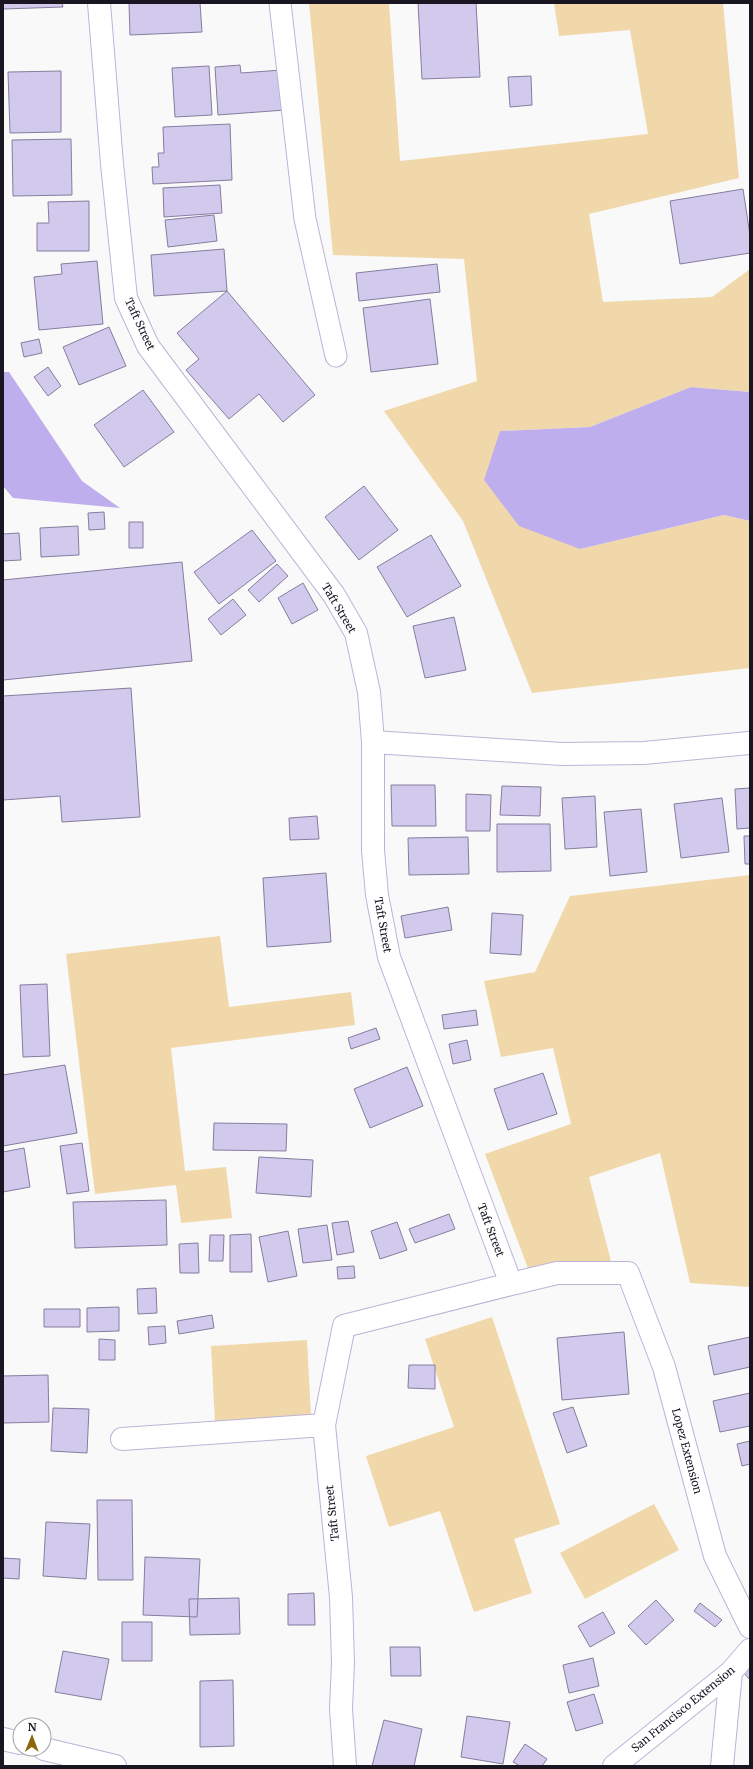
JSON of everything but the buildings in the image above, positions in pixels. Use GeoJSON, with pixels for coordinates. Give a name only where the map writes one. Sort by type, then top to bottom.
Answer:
{"type":"FeatureCollection","features":[{"type":"Feature","properties":{"kind":"street","name":"Taft Street"},"geometry":{"type":"LineString","coordinates":[[99,3],[112,164],[126,298],[148,346],[334,596],[356,633],[369,692],[373,742],[372,850],[377,895],[389,957],[511,1284],[344,1326],[324,1425],[340,1597],[343,1663],[341,1709],[345,1766]]}},
{"type":"Feature","properties":{"kind":"street"},"geometry":{"type":"LineString","coordinates":[[280,3],[306,219],[336,356]]}},
{"type":"Feature","properties":{"kind":"street"},"geometry":{"type":"LineString","coordinates":[[373,742],[562,754],[644,753],[749,743]]}},
{"type":"Feature","properties":{"kind":"street","name":"Lopez Extension"},"geometry":{"type":"LineString","coordinates":[[511,1284],[557,1273],[628,1273],[664,1368],[715,1556],[750,1627]]}},
{"type":"Feature","properties":{"kind":"street"},"geometry":{"type":"LineString","coordinates":[[122,1439],[324,1425]]}},
{"type":"Feature","properties":{"kind":"street","name":"San Francisco Extension"},"geometry":{"type":"LineString","coordinates":[[614,1766],[731,1672],[750,1650]]}},
{"type":"Feature","properties":{"kind":"street"},"geometry":{"type":"LineString","coordinates":[[722,1766],[731,1672]]}},
{"type":"Feature","properties":{"kind":"street"},"geometry":{"type":"LineString","coordinates":[[52,1753],[67,1760],[115,1766]]}},
{"type":"Feature","properties":{"kind":"shaded area"},"geometry":{"type":"Polygon","coordinates":[[[309,3],[389,3],[400,161],[648,134],[630,30],[559,36],[554,3],[723,3],[739,178],[589,214],[603,302],[712,297],[750,269],[750,392],[691,387],[590,427],[500,431],[580,549],[724,515],[750,521],[750,668],[532,693],[463,521],[384,411],[477,381],[464,259],[333,255],[309,3]]]}},
{"type":"Feature","properties":{"kind":"shaded area"},"geometry":{"type":"Polygon","coordinates":[[[3,372],[9,372],[82,481],[120,508],[13,498],[3,486],[3,372]]]}},
{"type":"Feature","properties":{"kind":"shaded area"},"geometry":{"type":"Polygon","coordinates":[[[691,387],[750,392],[750,521],[724,515],[580,549],[519,526],[484,480],[500,431],[590,427],[691,387]]]}},
{"type":"Feature","properties":{"kind":"shaded area"},"geometry":{"type":"Polygon","coordinates":[[[750,875],[750,1287],[690,1283],[660,1153],[589,1177],[612,1265],[529,1271],[485,1154],[571,1124],[553,1048],[501,1057],[484,981],[535,972],[570,896],[750,875]]]}},
{"type":"Feature","properties":{"kind":"shaded area"},"geometry":{"type":"Polygon","coordinates":[[[220,936],[229,1007],[351,992],[355,1025],[171,1048],[185,1171],[226,1167],[232,1218],[181,1223],[176,1185],[95,1194],[66,954],[220,936]]]}},
{"type":"Feature","properties":{"kind":"shaded area"},"geometry":{"type":"Polygon","coordinates":[[[492,1317],[560,1524],[514,1539],[532,1593],[474,1612],[440,1511],[389,1527],[366,1456],[454,1427],[425,1339],[492,1317]]]}},
{"type":"Feature","properties":{"kind":"shaded area"},"geometry":{"type":"Polygon","coordinates":[[[307,1340],[311,1416],[215,1422],[211,1346],[307,1340]]]}},
{"type":"Feature","properties":{"kind":"shaded area"},"geometry":{"type":"Polygon","coordinates":[[[654,1504],[679,1550],[585,1599],[560,1553],[654,1504]]]}}]}
